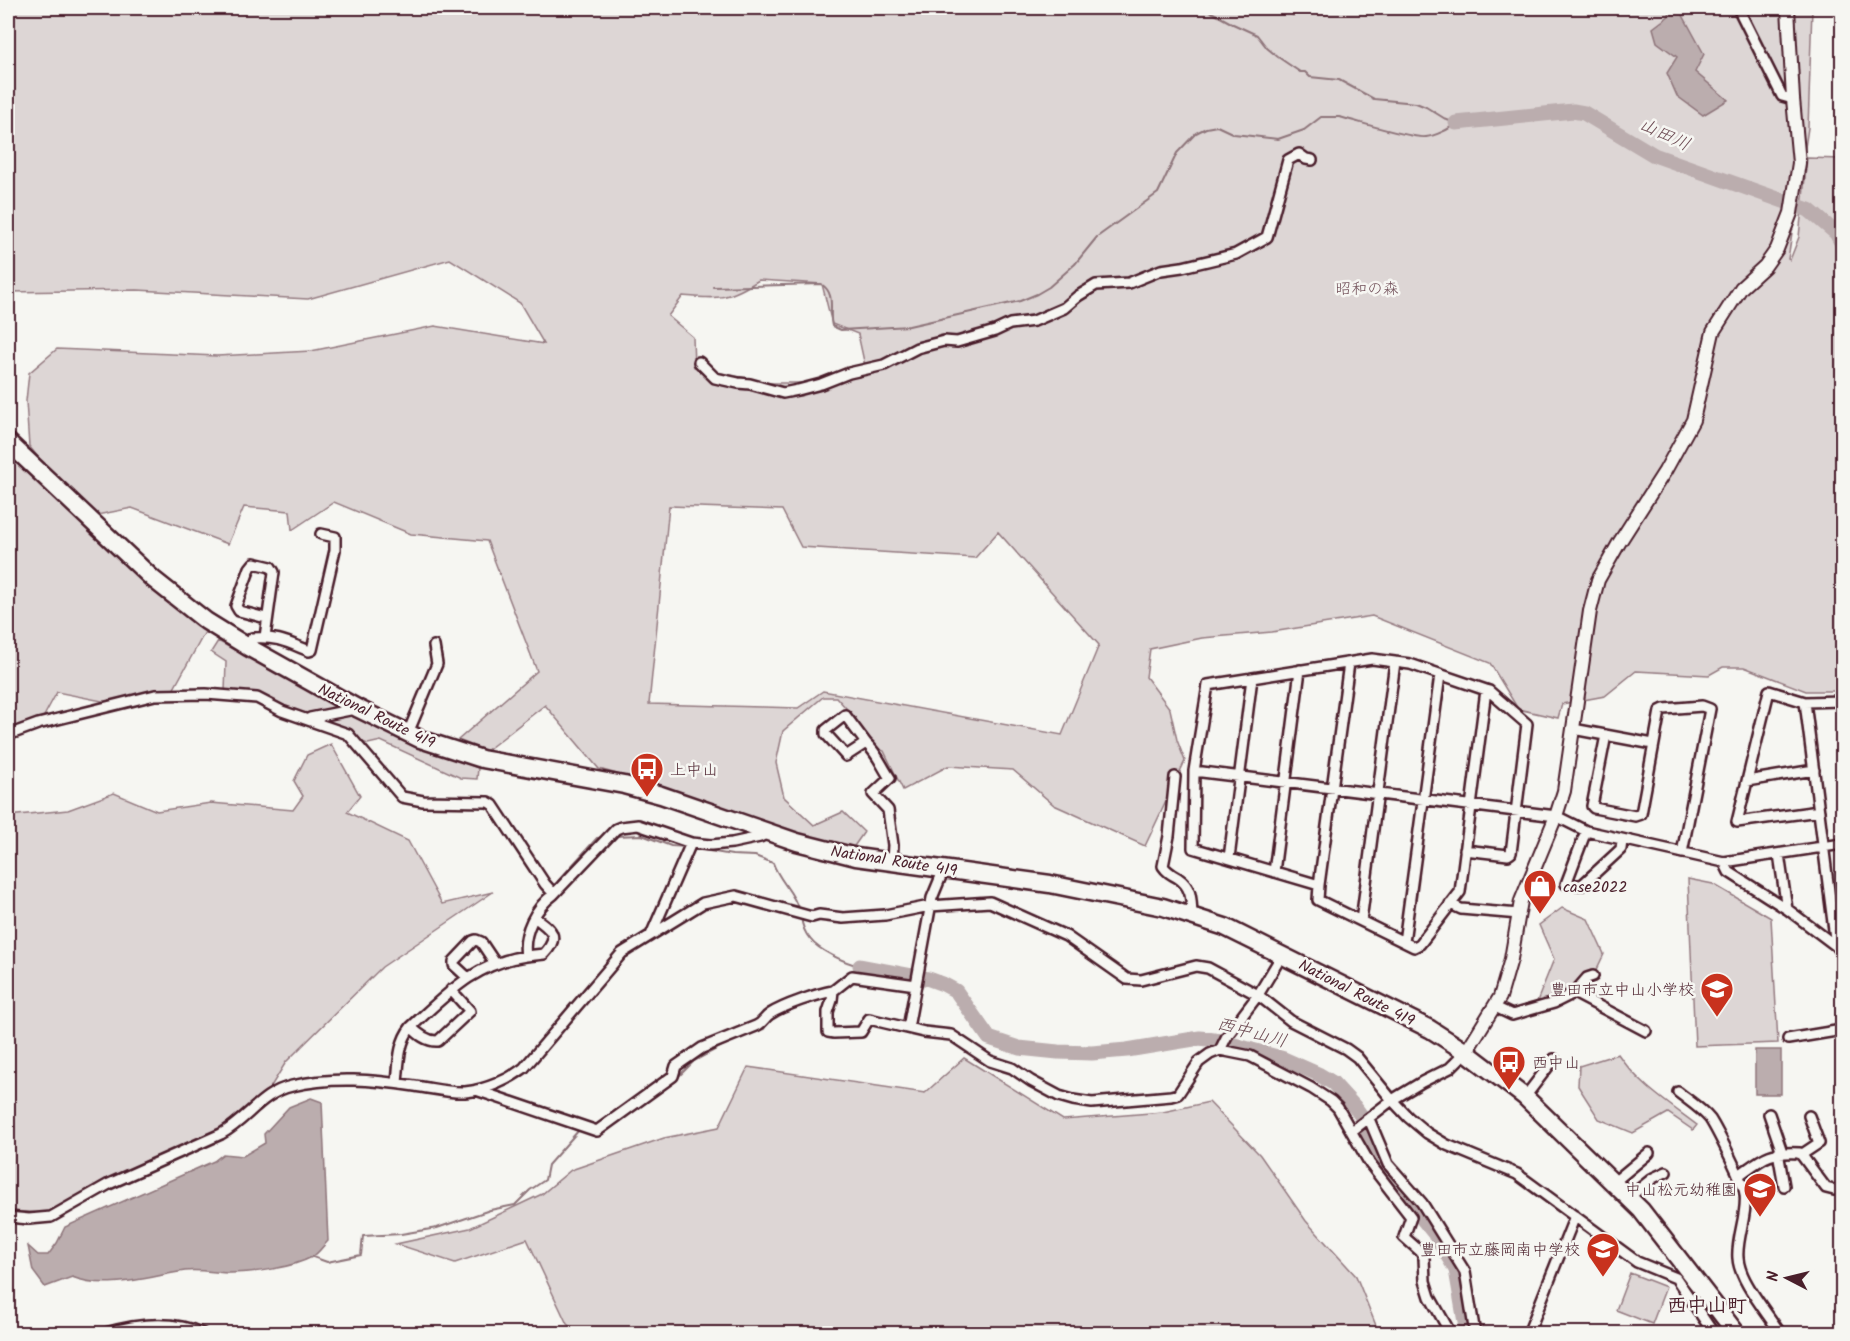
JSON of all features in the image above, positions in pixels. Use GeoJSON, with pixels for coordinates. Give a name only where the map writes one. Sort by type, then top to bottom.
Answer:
{"type":"FeatureCollection","features":[{"type":"Feature","properties":{"kind":"highway","name":"National Route 419"},"geometry":{"type":"LineString","coordinates":[[8,442],[153,579],[206,621],[357,708],[408,733],[482,759],[624,785],[661,795],[769,832],[856,857],[1088,890],[1163,907],[1225,927],[1430,1029],[1466,1052],[1525,1097],[1641,1210],[1737,1334]]}},
{"type":"Feature","properties":{"kind":"street"},"geometry":{"type":"LineString","coordinates":[[1738,8],[1782,96],[1793,99]]}},
{"type":"Feature","properties":{"kind":"street"},"geometry":{"type":"LineString","coordinates":[[1352,1131],[1392,1100],[1450,1068],[1466,1052],[1500,997],[1511,959],[1521,901],[1564,791],[1590,611],[1598,580],[1665,471],[1693,420],[1713,332],[1741,288],[1765,266],[1777,249],[1791,213],[1799,164],[1788,8]]}},
{"type":"Feature","properties":{"kind":"street"},"geometry":{"type":"LineString","coordinates":[[699,363],[715,378],[783,393],[884,365],[917,348],[944,341],[957,342],[995,331],[1010,324],[1034,321],[1064,308],[1096,285],[1129,283],[1147,274],[1236,254],[1257,244],[1267,237],[1288,160],[1299,154],[1312,160]]}},
{"type":"Feature","properties":{"kind":"street"},"geometry":{"type":"LineString","coordinates":[[248,647],[252,638],[265,637],[278,638],[309,651],[312,650],[335,550],[335,537],[321,534]]}},
{"type":"Feature","properties":{"kind":"street"},"geometry":{"type":"LineString","coordinates":[[265,637],[274,572],[271,567],[254,564],[250,568],[236,606],[239,611],[266,618]]}},
{"type":"Feature","properties":{"kind":"street"},"geometry":{"type":"LineString","coordinates":[[408,733],[437,664],[434,646]]}},
{"type":"Feature","properties":{"kind":"street"},"geometry":{"type":"LineString","coordinates":[[1319,885],[1193,848],[1194,771],[1208,685],[1372,659],[1410,664],[1486,690],[1527,724],[1517,811],[1511,853],[1508,855],[1465,850]]}},
{"type":"Feature","properties":{"kind":"street"},"geometry":{"type":"LineString","coordinates":[[1361,921],[1395,662]]}},
{"type":"Feature","properties":{"kind":"street"},"geometry":{"type":"LineString","coordinates":[[1349,663],[1318,900],[1414,947],[1420,944],[1460,892],[1486,690]]}},
{"type":"Feature","properties":{"kind":"street"},"geometry":{"type":"LineString","coordinates":[[1274,872],[1300,670]]}},
{"type":"Feature","properties":{"kind":"street"},"geometry":{"type":"LineString","coordinates":[[1404,942],[1425,800],[1440,675]]}},
{"type":"Feature","properties":{"kind":"street"},"geometry":{"type":"LineString","coordinates":[[1229,858],[1252,678]]}},
{"type":"Feature","properties":{"kind":"street"},"geometry":{"type":"LineString","coordinates":[[1819,811],[1737,822],[1769,691],[1805,702],[1842,700]]}},
{"type":"Feature","properties":{"kind":"street"},"geometry":{"type":"LineString","coordinates":[[8,735],[38,724],[155,695],[206,694],[257,698],[282,711],[348,734],[402,797],[423,801],[488,802],[493,805],[554,894]]}},
{"type":"Feature","properties":{"kind":"street"},"geometry":{"type":"LineString","coordinates":[[1805,702],[1839,950]]}},
{"type":"Feature","properties":{"kind":"street"},"geometry":{"type":"LineString","coordinates":[[1606,735],[1592,806],[1635,816],[1641,814],[1660,711],[1702,706],[1710,709],[1682,853]]}},
{"type":"Feature","properties":{"kind":"street"},"geometry":{"type":"LineString","coordinates":[[307,719],[357,708]]}},
{"type":"Feature","properties":{"kind":"street"},"geometry":{"type":"LineString","coordinates":[[866,743],[847,757],[826,734],[826,730],[845,715],[866,743],[877,753],[883,768],[891,778],[873,794],[888,810],[893,845],[892,862]]}},
{"type":"Feature","properties":{"kind":"street"},"geometry":{"type":"LineString","coordinates":[[1574,729],[1653,744]]}},
{"type":"Feature","properties":{"kind":"street"},"geometry":{"type":"LineString","coordinates":[[1747,781],[1814,770]]}},
{"type":"Feature","properties":{"kind":"street"},"geometry":{"type":"LineString","coordinates":[[1194,771],[1556,816],[1586,831],[1724,862],[1842,844]]}},
{"type":"Feature","properties":{"kind":"street"},"geometry":{"type":"LineString","coordinates":[[1174,777],[1168,836],[1162,866],[1167,873],[1187,885],[1190,890],[1192,917]]}},
{"type":"Feature","properties":{"kind":"street"},"geometry":{"type":"LineString","coordinates":[[526,956],[530,926],[544,901],[554,894],[616,829],[638,825],[691,843],[711,845],[760,837],[769,832]]}},
{"type":"Feature","properties":{"kind":"street"},"geometry":{"type":"LineString","coordinates":[[1586,831],[1566,884],[1582,885],[1621,849],[1622,840]]}},
{"type":"Feature","properties":{"kind":"street"},"geometry":{"type":"LineString","coordinates":[[651,935],[691,843]]}},
{"type":"Feature","properties":{"kind":"street"},"geometry":{"type":"LineString","coordinates":[[1779,854],[1787,909]]}},
{"type":"Feature","properties":{"kind":"street"},"geometry":{"type":"LineString","coordinates":[[1724,862],[1729,872],[1787,909],[1839,950]]}},
{"type":"Feature","properties":{"kind":"street"},"geometry":{"type":"LineString","coordinates":[[908,1028],[930,906],[944,869]]}},
{"type":"Feature","properties":{"kind":"street"},"geometry":{"type":"LineString","coordinates":[[8,1217],[29,1219],[51,1216],[109,1184],[221,1134],[233,1127],[275,1090],[325,1079],[397,1083],[463,1092],[510,1078],[524,1068],[622,953],[703,903],[729,896],[812,917],[819,915],[843,918],[885,915],[930,906],[990,902],[1066,936],[1127,979],[1141,980],[1196,966],[1208,968],[1258,995],[1292,1021],[1357,1057],[1392,1100],[1427,1133],[1447,1145],[1517,1174],[1637,1262],[1676,1278],[1714,1334]]}},
{"type":"Feature","properties":{"kind":"street"},"geometry":{"type":"LineString","coordinates":[[1450,904],[1461,909],[1519,914]]}},
{"type":"Feature","properties":{"kind":"street"},"geometry":{"type":"LineString","coordinates":[[397,1083],[404,1035],[451,990],[467,977],[495,963],[544,954],[553,941],[553,934],[534,917]]}},
{"type":"Feature","properties":{"kind":"street"},"geometry":{"type":"LineString","coordinates":[[467,977],[454,965],[454,961],[473,941],[480,942],[495,963]]}},
{"type":"Feature","properties":{"kind":"street"},"geometry":{"type":"LineString","coordinates":[[1221,1049],[1227,1036],[1258,995],[1282,955]]}},
{"type":"Feature","properties":{"kind":"street"},"geometry":{"type":"LineString","coordinates":[[476,1090],[597,1131],[673,1076],[676,1066],[702,1048],[762,1024],[769,1014],[822,993],[833,991],[852,976],[916,983]]}},
{"type":"Feature","properties":{"kind":"street"},"geometry":{"type":"LineString","coordinates":[[1495,1007],[1512,1015],[1554,1003],[1574,993],[1587,978],[1593,976]]}},
{"type":"Feature","properties":{"kind":"street"},"geometry":{"type":"LineString","coordinates":[[411,1027],[420,1036],[438,1041],[470,1011],[451,990]]}},
{"type":"Feature","properties":{"kind":"street"},"geometry":{"type":"LineString","coordinates":[[833,991],[828,1012],[828,1032],[834,1034],[861,1032],[869,1019],[951,1035],[990,1060],[1012,1068],[1031,1081],[1073,1101],[1092,1102],[1178,1094],[1199,1062],[1221,1049],[1250,1056],[1311,1088],[1338,1108],[1370,1164],[1411,1217],[1404,1237],[1421,1252],[1424,1258],[1425,1281],[1430,1297],[1451,1334]]}},
{"type":"Feature","properties":{"kind":"street"},"geometry":{"type":"LineString","coordinates":[[1574,993],[1646,1031]]}},
{"type":"Feature","properties":{"kind":"street"},"geometry":{"type":"LineString","coordinates":[[1788,1039],[1842,1030]]}},
{"type":"Feature","properties":{"kind":"street"},"geometry":{"type":"LineString","coordinates":[[1525,1097],[1554,1059]]}},
{"type":"Feature","properties":{"kind":"street"},"geometry":{"type":"LineString","coordinates":[[1678,1092],[1709,1118],[1746,1194],[1738,1259],[1750,1290],[1765,1308],[1778,1330],[1777,1334]]}},
{"type":"Feature","properties":{"kind":"street"},"geometry":{"type":"LineString","coordinates":[[1769,1114],[1780,1152],[1784,1186]]}},
{"type":"Feature","properties":{"kind":"street"},"geometry":{"type":"LineString","coordinates":[[1738,1176],[1761,1160],[1780,1152],[1801,1155],[1819,1143],[1809,1116]]}},
{"type":"Feature","properties":{"kind":"street"},"geometry":{"type":"LineString","coordinates":[[1367,1120],[1388,1164],[1422,1203],[1465,1272],[1474,1333]]}},
{"type":"Feature","properties":{"kind":"street"},"geometry":{"type":"LineString","coordinates":[[1613,1183],[1649,1153]]}},
{"type":"Feature","properties":{"kind":"street"},"geometry":{"type":"LineString","coordinates":[[1801,1155],[1826,1188],[1842,1188]]}},
{"type":"Feature","properties":{"kind":"street"},"geometry":{"type":"LineString","coordinates":[[1628,1198],[1653,1178],[1666,1172]]}},
{"type":"Feature","properties":{"kind":"street"},"geometry":{"type":"LineString","coordinates":[[1528,1334],[1575,1216]]}},
{"type":"Feature","properties":{"kind":"street"},"geometry":{"type":"LineString","coordinates":[[102,1334],[152,1325],[173,1325],[203,1334]]}},
{"type":"Feature","properties":{"kind":"green space","name":"昭和の森"},"geometry":{"type":"Polygon","coordinates":[[[8,8],[1812,8],[1808,128],[1788,259],[1790,260],[1799,237],[1807,158],[1842,159],[1842,691],[1806,691],[1744,667],[1723,667],[1709,675],[1636,671],[1605,696],[1562,704],[1558,718],[1518,709],[1490,663],[1372,616],[1272,632],[1202,638],[1150,649],[1146,677],[1170,709],[1177,740],[1185,761],[1145,846],[1054,805],[1013,770],[948,766],[903,790],[884,751],[872,746],[855,718],[836,697],[823,697],[783,731],[776,763],[784,797],[814,825],[843,812],[864,832],[850,852],[650,783],[599,769],[545,705],[486,751],[458,740],[537,671],[487,541],[411,534],[334,502],[292,530],[290,511],[244,507],[228,544],[132,508],[87,517],[29,446],[26,401],[29,373],[57,349],[217,356],[311,351],[435,326],[544,344],[520,303],[450,259],[308,299],[137,290],[8,292],[8,8]],[[759,280],[723,297],[683,296],[668,316],[693,337],[694,367],[769,383],[817,383],[865,366],[858,334],[832,324],[822,284],[759,280]],[[669,506],[649,704],[798,708],[823,691],[1062,735],[1099,645],[998,532],[975,558],[801,547],[782,510],[669,506]]]}},
{"type":"Feature","properties":{"kind":"green space"},"geometry":{"type":"Polygon","coordinates":[[[8,455],[120,557],[206,630],[172,692],[107,702],[57,692],[43,718],[8,729],[8,455]]]}},
{"type":"Feature","properties":{"kind":"green space"},"geometry":{"type":"Polygon","coordinates":[[[218,641],[380,730],[478,768],[477,779],[461,778],[381,741],[368,744],[225,692],[226,662],[211,652],[218,641]]]}},
{"type":"Feature","properties":{"kind":"green space"},"geometry":{"type":"Polygon","coordinates":[[[331,744],[360,796],[347,812],[408,841],[442,904],[493,892],[382,967],[286,1062],[270,1088],[231,1125],[46,1213],[8,1211],[8,816],[68,810],[114,793],[157,811],[211,803],[293,810],[303,796],[294,781],[307,755],[331,744]]]}},
{"type":"Feature","properties":{"kind":"green space"},"geometry":{"type":"Polygon","coordinates":[[[1688,879],[1713,884],[1771,918],[1778,1043],[1695,1046],[1688,879]]]}},
{"type":"Feature","properties":{"kind":"green space"},"geometry":{"type":"Polygon","coordinates":[[[1562,908],[1588,919],[1604,954],[1591,981],[1565,993],[1538,1013],[1534,1009],[1554,959],[1539,925],[1562,908]]]}},
{"type":"Feature","properties":{"kind":"green space"},"geometry":{"type":"Polygon","coordinates":[[[1618,1054],[1644,1084],[1697,1125],[1693,1130],[1668,1113],[1633,1133],[1599,1119],[1578,1086],[1579,1066],[1618,1054]]]}},
{"type":"Feature","properties":{"kind":"green space"},"geometry":{"type":"Polygon","coordinates":[[[964,1058],[1063,1120],[1163,1112],[1209,1102],[1260,1155],[1306,1221],[1356,1276],[1379,1333],[578,1333],[567,1324],[527,1239],[455,1263],[396,1244],[470,1228],[542,1194],[571,1170],[664,1138],[719,1127],[748,1067],[925,1093],[964,1058]]]}},
{"type":"Feature","properties":{"kind":"green space"},"geometry":{"type":"Polygon","coordinates":[[[1630,1273],[1666,1287],[1652,1324],[1616,1310],[1630,1273]]]}},
{"type":"Feature","properties":{"kind":"shaded area"},"geometry":{"type":"Polygon","coordinates":[[[1667,8],[1679,8],[1704,54],[1695,72],[1728,100],[1703,115],[1677,96],[1667,73],[1677,57],[1657,42],[1653,28],[1670,15],[1667,8]]]}},
{"type":"Feature","properties":{"kind":"shaded area"},"geometry":{"type":"Polygon","coordinates":[[[1755,1050],[1781,1050],[1781,1094],[1755,1094],[1755,1050]]]}},
{"type":"Feature","properties":{"kind":"shaded area"},"geometry":{"type":"Polygon","coordinates":[[[311,1098],[322,1102],[328,1241],[314,1256],[294,1264],[261,1271],[231,1273],[191,1271],[114,1283],[85,1281],[72,1277],[45,1287],[33,1271],[28,1246],[38,1255],[48,1255],[65,1227],[214,1161],[223,1154],[243,1156],[265,1143],[264,1134],[289,1107],[311,1098]]]}},
{"type":"Feature","properties":{"kind":"waterway"},"geometry":{"type":"LineString","coordinates":[[1204,8],[1257,35],[1278,57],[1310,77],[1339,80],[1374,99],[1416,103],[1456,123]]}},
{"type":"Feature","properties":{"kind":"waterway","name":"山田川"},"geometry":{"type":"LineString","coordinates":[[1456,123],[1573,111],[1584,113],[1654,155],[1809,210],[1836,233],[1842,244]]}},
{"type":"Feature","properties":{"kind":"waterway"},"geometry":{"type":"LineString","coordinates":[[713,287],[821,284],[829,293],[832,326],[841,330],[909,326],[1020,301],[1049,287],[1075,264],[1097,237],[1158,193],[1177,153],[1196,133],[1206,128],[1217,126],[1234,134],[1278,139],[1304,130],[1321,117],[1339,117],[1397,133],[1426,137],[1442,132],[1456,123]]}},
{"type":"Feature","properties":{"kind":"waterway"},"geometry":{"type":"LineString","coordinates":[[614,836],[642,835],[671,846],[687,847]]}},
{"type":"Feature","properties":{"kind":"waterway"},"geometry":{"type":"LineString","coordinates":[[558,881],[597,838],[605,837]]}},
{"type":"Feature","properties":{"kind":"waterway"},"geometry":{"type":"LineString","coordinates":[[692,848],[732,855],[755,856],[773,863],[799,911]]}},
{"type":"Feature","properties":{"kind":"waterway"},"geometry":{"type":"LineString","coordinates":[[801,917],[805,931],[814,943],[833,956],[860,966],[858,973]]}},
{"type":"Feature","properties":{"kind":"waterway","name":"西中山川"},"geometry":{"type":"LineString","coordinates":[[860,966],[929,979],[943,984],[956,991],[989,1038],[1019,1048],[1092,1053],[1127,1050],[1200,1038],[1220,1041],[1284,1059],[1333,1083],[1362,1117],[1361,1129],[1370,1147],[1395,1185],[1434,1233],[1456,1270],[1467,1334]]}},
{"type":"Feature","properties":{"kind":"waterway"},"geometry":{"type":"LineString","coordinates":[[839,992],[856,979]]}},
{"type":"Feature","properties":{"kind":"waterway"},"geometry":{"type":"LineString","coordinates":[[750,1033],[764,1029],[772,1017],[798,1006]]}},
{"type":"Feature","properties":{"kind":"waterway"},"geometry":{"type":"LineString","coordinates":[[675,1080],[694,1061],[733,1040]]}},
{"type":"Feature","properties":{"kind":"waterway"},"geometry":{"type":"LineString","coordinates":[[313,1257],[327,1262],[361,1255],[363,1236],[401,1234],[437,1228],[490,1210],[515,1205],[530,1190],[545,1180],[548,1165],[579,1130],[582,1131]]}},
{"type":"Feature","properties":{"kind":"place","name":"上中山"},"geometry":{"type":"Point","coordinates":[647,798]}},
{"type":"Feature","properties":{"kind":"place","name":"case2022"},"geometry":{"type":"Point","coordinates":[1540,915]}},
{"type":"Feature","properties":{"kind":"place","name":"豊田市立中山小学校"},"geometry":{"type":"Point","coordinates":[1717,1018]}},
{"type":"Feature","properties":{"kind":"place","name":"西中山"},"geometry":{"type":"Point","coordinates":[1509,1091]}},
{"type":"Feature","properties":{"kind":"place","name":"中山松元幼稚園"},"geometry":{"type":"Point","coordinates":[1760,1218]}},
{"type":"Feature","properties":{"kind":"place","name":"豊田市立藤岡南中学校"},"geometry":{"type":"Point","coordinates":[1603,1278]}},
{"type":"Feature","properties":{"kind":"district","name":"西中山町"},"geometry":{"type":"Point","coordinates":[1707,1305]}}]}
